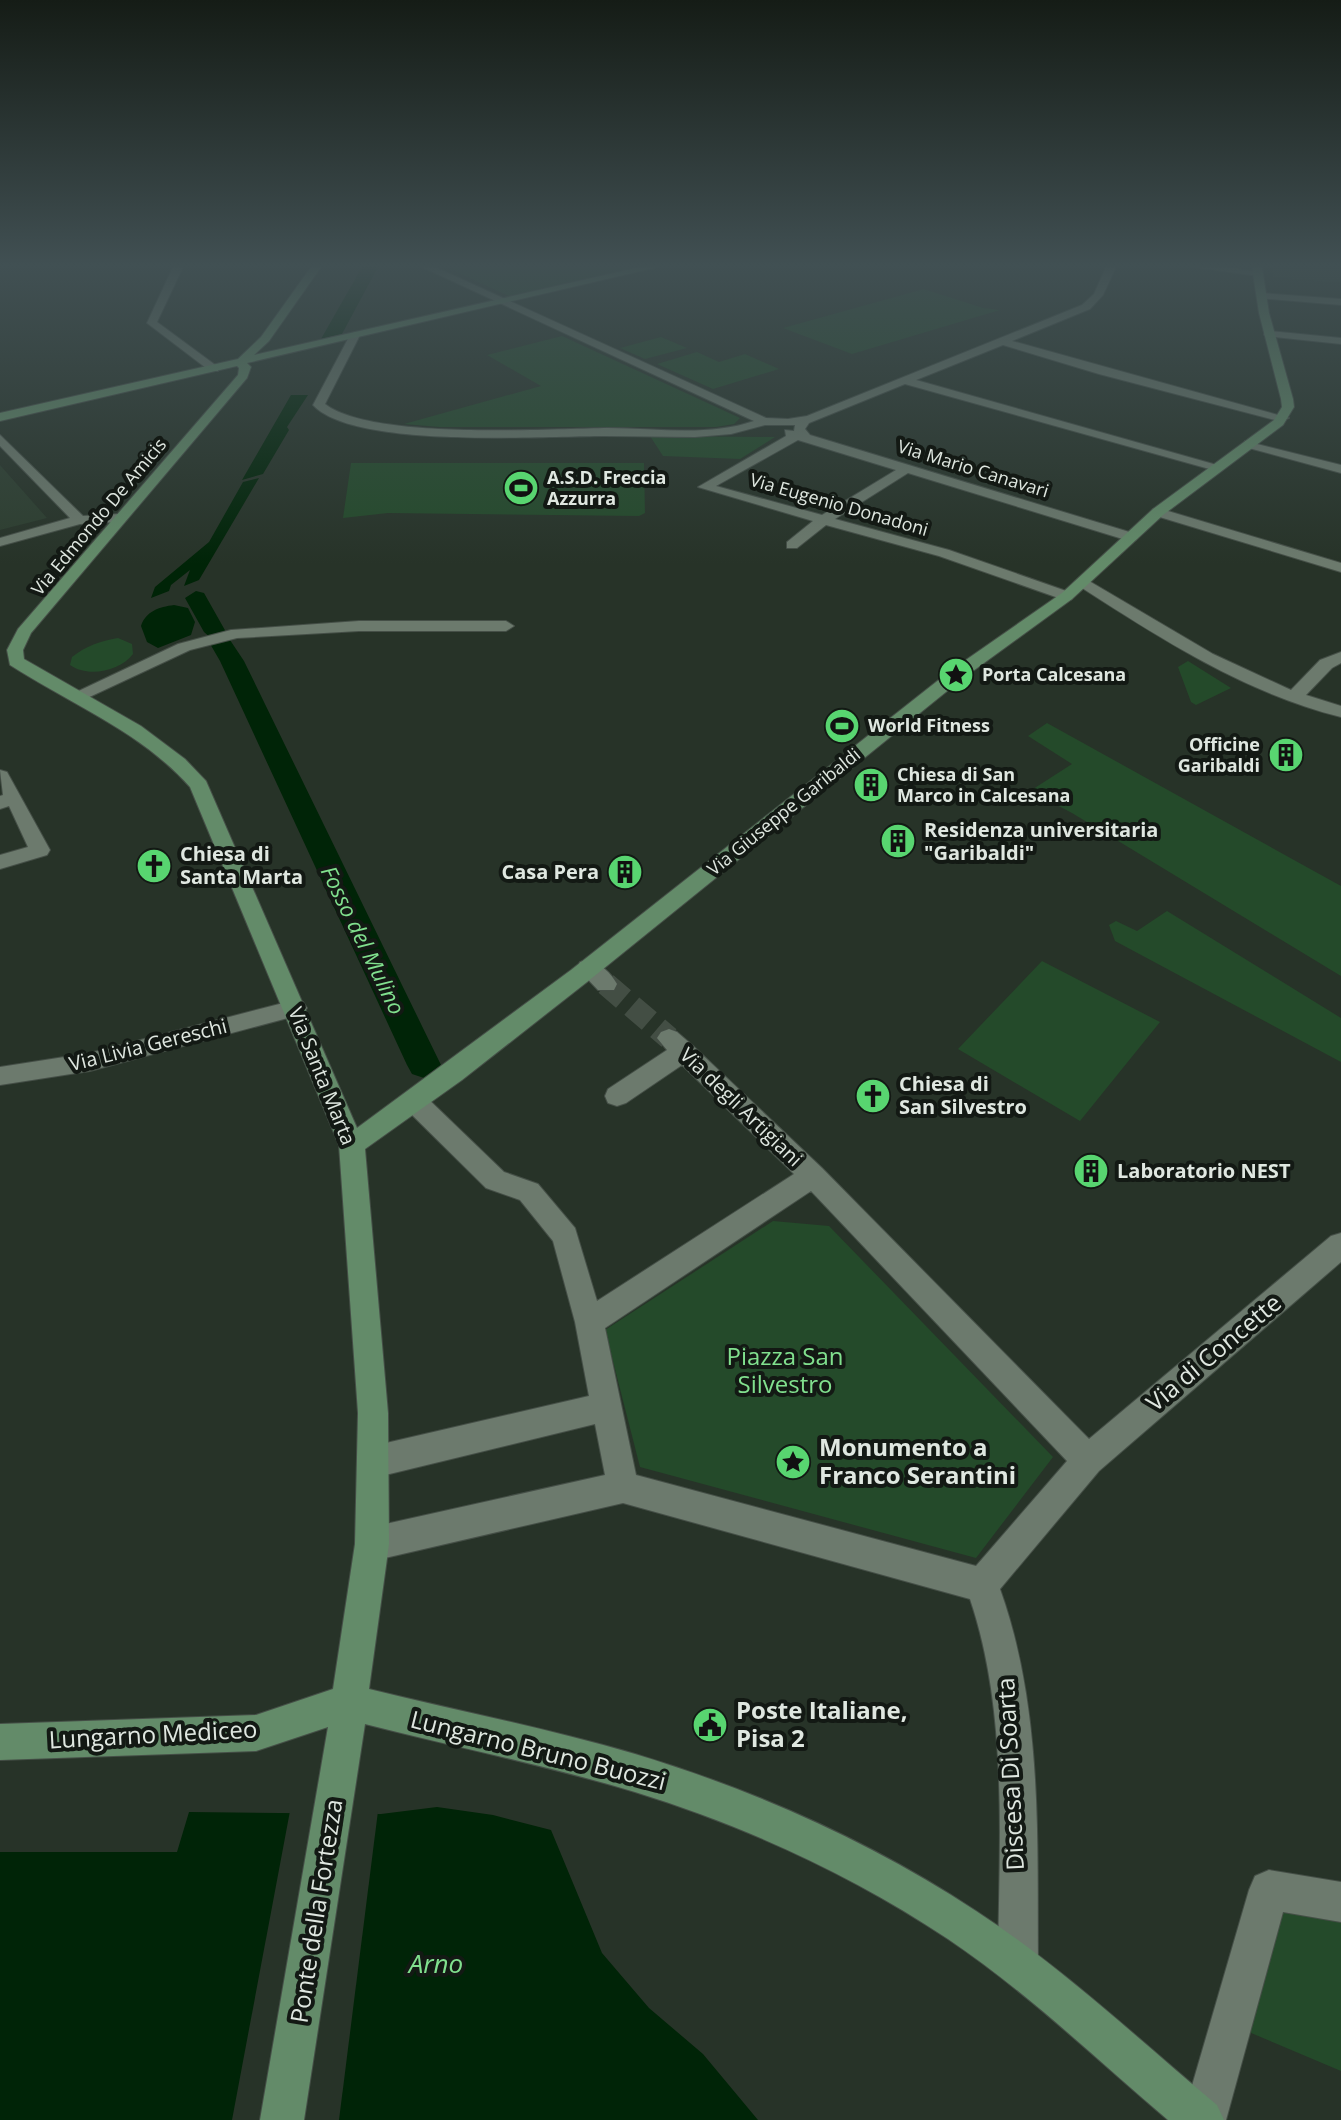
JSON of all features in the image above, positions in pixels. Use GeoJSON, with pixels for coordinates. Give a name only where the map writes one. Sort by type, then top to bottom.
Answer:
{"type":"FeatureCollection","features":[{"type":"Feature","properties":{"kind":"street"},"geometry":{"type":"LineString","coordinates":[[210,366],[214,369]]}},
{"type":"Feature","properties":{"kind":"street"},"geometry":{"type":"LineString","coordinates":[[0,417],[227,366]]}},
{"type":"Feature","properties":{"kind":"street","name":"Via Edmondo De Amicis"},"geometry":{"type":"LineString","coordinates":[[8,664],[24,632],[243,376],[244,366]]}},
{"type":"Feature","properties":{"kind":"street"},"geometry":{"type":"LineString","coordinates":[[336,366],[319,405],[324,410],[408,429],[454,432],[719,431],[764,421],[788,423],[810,419],[942,366]]}},
{"type":"Feature","properties":{"kind":"street"},"geometry":{"type":"LineString","coordinates":[[642,366],[764,421]]}},
{"type":"Feature","properties":{"kind":"street"},"geometry":{"type":"LineString","coordinates":[[1083,366],[1283,418],[1288,407],[1278,366]]}},
{"type":"Feature","properties":{"kind":"street"},"geometry":{"type":"LineString","coordinates":[[906,381],[1218,467]]}},
{"type":"Feature","properties":{"kind":"street","name":"Via Giuseppe Garibaldi"},"geometry":{"type":"LineString","coordinates":[[352,1145],[588,968],[947,682],[1076,590],[1158,512],[1283,418]]}},
{"type":"Feature","properties":{"kind":"street"},"geometry":{"type":"LineString","coordinates":[[804,435],[799,427],[810,419]]}},
{"type":"Feature","properties":{"kind":"street","name":"Via Mario Canavari"},"geometry":{"type":"LineString","coordinates":[[719,431],[804,435],[1131,537]]}},
{"type":"Feature","properties":{"kind":"street","name":"Via Eugenio Donadoni"},"geometry":{"type":"LineString","coordinates":[[804,435],[793,437],[705,487],[1076,590],[1200,656],[1294,697],[1341,712]]}},
{"type":"Feature","properties":{"kind":"street"},"geometry":{"type":"LineString","coordinates":[[0,439],[79,520]]}},
{"type":"Feature","properties":{"kind":"street"},"geometry":{"type":"LineString","coordinates":[[1249,444],[1341,469]]}},
{"type":"Feature","properties":{"kind":"street"},"geometry":{"type":"LineString","coordinates":[[792,545],[823,520],[908,468]]}},
{"type":"Feature","properties":{"kind":"street"},"geometry":{"type":"LineString","coordinates":[[1158,512],[1341,568]]}},
{"type":"Feature","properties":{"kind":"street"},"geometry":{"type":"LineString","coordinates":[[0,542],[79,520],[120,518]]}},
{"type":"Feature","properties":{"kind":"street"},"geometry":{"type":"LineString","coordinates":[[77,696],[196,644],[256,630],[506,626]]}},
{"type":"Feature","properties":{"kind":"street"},"geometry":{"type":"LineString","coordinates":[[1294,697],[1326,664],[1341,657]]}},
{"type":"Feature","properties":{"kind":"street","name":"Via Santa Marta"},"geometry":{"type":"LineString","coordinates":[[8,664],[134,727],[164,747],[199,785],[352,1145],[373,1413],[373,1462],[372,1544],[350,1702]]}},
{"type":"Feature","properties":{"kind":"street"},"geometry":{"type":"LineString","coordinates":[[0,776],[7,801],[40,850],[0,862]]}},
{"type":"Feature","properties":{"kind":"street"},"geometry":{"type":"LineString","coordinates":[[588,968],[606,984]]}},
{"type":"Feature","properties":{"kind":"street","name":"Via Livia Gereschi"},"geometry":{"type":"LineString","coordinates":[[0,1076],[90,1062],[295,1008]]}},
{"type":"Feature","properties":{"kind":"street","name":"Via degli Artigiani"},"geometry":{"type":"LineString","coordinates":[[617,1096],[676,1044],[813,1176]]}},
{"type":"Feature","properties":{"kind":"street"},"geometry":{"type":"LineString","coordinates":[[414,1101],[495,1180],[529,1192],[565,1236],[589,1322],[623,1487]]}},
{"type":"Feature","properties":{"kind":"street"},"geometry":{"type":"LineString","coordinates":[[372,1544],[623,1487],[982,1585],[1088,1460],[813,1176],[589,1322]]}},
{"type":"Feature","properties":{"kind":"street","name":"Via di Concette"},"geometry":{"type":"LineString","coordinates":[[1088,1460],[1341,1245]]}},
{"type":"Feature","properties":{"kind":"street"},"geometry":{"type":"LineString","coordinates":[[373,1462],[605,1407]]}},
{"type":"Feature","properties":{"kind":"street","name":"Discesa Di Soarta"},"geometry":{"type":"LineString","coordinates":[[982,1585],[1007,1672],[1017,1850],[1018,1965]]}},
{"type":"Feature","properties":{"kind":"street","name":"Lungarno Mediceo"},"geometry":{"type":"LineString","coordinates":[[0,1742],[256,1733],[350,1702]]}},
{"type":"Feature","properties":{"kind":"street","name":"Ponte della Fortezza"},"geometry":{"type":"LineString","coordinates":[[282,2120],[350,1702]]}},
{"type":"Feature","properties":{"kind":"street","name":"Lungarno Bruno Buozzi"},"geometry":{"type":"LineString","coordinates":[[350,1702],[555,1751],[683,1789],[813,1842],[889,1881],[962,1925],[1018,1965],[1203,2120]]}},
{"type":"Feature","properties":{"kind":"street"},"geometry":{"type":"LineString","coordinates":[[1203,2120],[1269,1890],[1341,1902]]}},
{"type":"Feature","properties":{"kind":"shaded area"},"geometry":{"type":"Polygon","coordinates":[[[0,465],[47,518],[0,530],[0,465]]]}},
{"type":"Feature","properties":{"kind":"green space"},"geometry":{"type":"Polygon","coordinates":[[[506,366],[627,366],[740,418],[734,424],[716,427],[440,427],[404,424],[541,386],[506,366]]]}},
{"type":"Feature","properties":{"kind":"green space"},"geometry":{"type":"Polygon","coordinates":[[[661,366],[772,366],[779,369],[713,389],[661,366]]]}},
{"type":"Feature","properties":{"kind":"green space"},"geometry":{"type":"Polygon","coordinates":[[[650,436],[775,437],[740,459],[663,456],[650,436]]]}},
{"type":"Feature","properties":{"kind":"green space","name":"A.S.D. Freccia Azzurra"},"geometry":{"type":"Polygon","coordinates":[[[351,463],[644,463],[645,513],[639,516],[388,513],[343,518],[351,463]]]}},
{"type":"Feature","properties":{"kind":"green space"},"geometry":{"type":"Polygon","coordinates":[[[118,638],[132,644],[133,654],[120,665],[94,672],[70,665],[72,657],[83,650],[118,638]]]}},
{"type":"Feature","properties":{"kind":"green space"},"geometry":{"type":"Polygon","coordinates":[[[1188,661],[1231,688],[1196,705],[1191,702],[1178,667],[1188,661]]]}},
{"type":"Feature","properties":{"kind":"green space"},"geometry":{"type":"Polygon","coordinates":[[[1047,723],[1341,886],[1341,976],[1072,813],[1030,791],[1072,764],[1028,736],[1047,723]]]}},
{"type":"Feature","properties":{"kind":"green space"},"geometry":{"type":"Polygon","coordinates":[[[1167,911],[1341,1018],[1341,1062],[1115,941],[1109,925],[1116,921],[1137,931],[1167,911]]]}},
{"type":"Feature","properties":{"kind":"green space"},"geometry":{"type":"Polygon","coordinates":[[[1042,961],[1160,1022],[1080,1121],[958,1049],[1042,961]]]}},
{"type":"Feature","properties":{"kind":"green space","name":"Piazza San Silvestro"},"geometry":{"type":"Polygon","coordinates":[[[773,1221],[829,1226],[1053,1457],[976,1558],[640,1467],[605,1330],[773,1221]]]}},
{"type":"Feature","properties":{"kind":"green space"},"geometry":{"type":"Polygon","coordinates":[[[1277,1906],[1341,1918],[1341,2071],[1244,2030],[1277,1906]]]}},
{"type":"Feature","properties":{"kind":"water"},"geometry":{"type":"Polygon","coordinates":[[[291,395],[308,395],[287,427],[289,430],[263,474],[242,480],[291,395]]]}},
{"type":"Feature","properties":{"kind":"water"},"geometry":{"type":"Polygon","coordinates":[[[259,478],[199,580],[184,586],[190,570],[171,585],[169,591],[151,598],[155,587],[209,542],[243,482],[259,478]]]}},
{"type":"Feature","properties":{"kind":"water"},"geometry":{"type":"Polygon","coordinates":[[[174,605],[188,608],[195,622],[191,635],[158,648],[147,642],[141,626],[154,611],[174,605]]]}},
{"type":"Feature","properties":{"kind":"water","name":"Arno"},"geometry":{"type":"Polygon","coordinates":[[[437,1807],[493,1815],[551,1830],[602,1953],[649,2008],[703,2054],[758,2120],[0,2120],[0,1852],[177,1852],[189,1812],[381,1814],[437,1807]]]}},
{"type":"Feature","properties":{"kind":"pier"},"geometry":{"type":"Polygon","coordinates":[[[290,1811],[378,1811],[339,2120],[232,2120],[290,1811]]]}},
{"type":"Feature","properties":{"kind":"waterway","name":"Fosso del Mulino"},"geometry":{"type":"LineString","coordinates":[[196,598],[215,632]]}},
{"type":"Feature","properties":{"kind":"waterway","name":"Fosso del Mulino"},"geometry":{"type":"LineString","coordinates":[[220,642],[232,661],[424,1065]]}},
{"type":"Feature","properties":{"kind":"tunnel"},"geometry":{"type":"LineString","coordinates":[[606,984],[669,1038]]}},
{"type":"Feature","properties":{"kind":"place","name":"A.S.D. Freccia Azzurra"},"geometry":{"type":"Point","coordinates":[521,488]}},
{"type":"Feature","properties":{"kind":"place","name":"Porta Calcesana"},"geometry":{"type":"Point","coordinates":[956,675]}},
{"type":"Feature","properties":{"kind":"place","name":"World Fitness"},"geometry":{"type":"Point","coordinates":[842,726]}},
{"type":"Feature","properties":{"kind":"place","name":"Officine Garibaldi"},"geometry":{"type":"Point","coordinates":[1286,755]}},
{"type":"Feature","properties":{"kind":"place","name":"Chiesa di San Marco in Calcesana"},"geometry":{"type":"Point","coordinates":[871,785]}},
{"type":"Feature","properties":{"kind":"place","name":"Residenza universitaria \"Garibaldi\""},"geometry":{"type":"Point","coordinates":[898,841]}},
{"type":"Feature","properties":{"kind":"place","name":"Chiesa di Santa Marta"},"geometry":{"type":"Point","coordinates":[154,866]}},
{"type":"Feature","properties":{"kind":"place","name":"Casa Pera"},"geometry":{"type":"Point","coordinates":[625,872]}},
{"type":"Feature","properties":{"kind":"place","name":"Chiesa di San Silvestro"},"geometry":{"type":"Point","coordinates":[873,1096]}},
{"type":"Feature","properties":{"kind":"place","name":"Laboratorio NEST"},"geometry":{"type":"Point","coordinates":[1091,1171]}},
{"type":"Feature","properties":{"kind":"place","name":"Monumento a Franco Serantini"},"geometry":{"type":"Point","coordinates":[793,1462]}},
{"type":"Feature","properties":{"kind":"place","name":"Poste Italiane, Pisa 2"},"geometry":{"type":"Point","coordinates":[710,1725]}}]}
